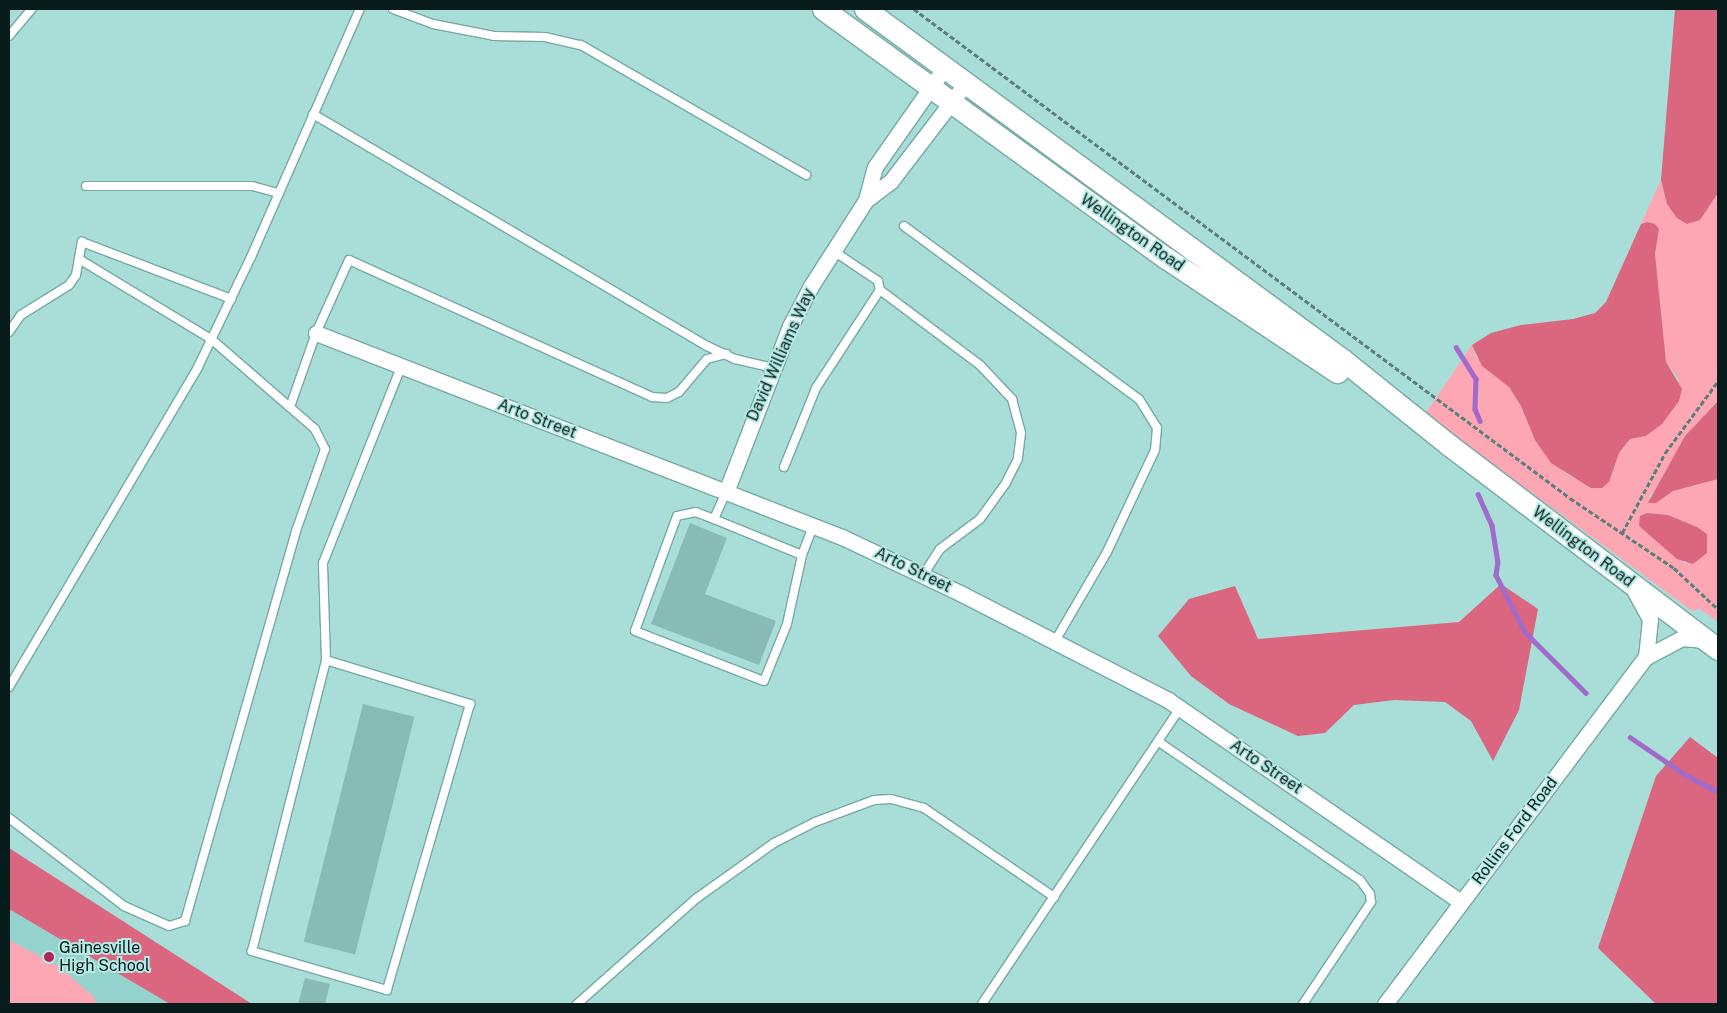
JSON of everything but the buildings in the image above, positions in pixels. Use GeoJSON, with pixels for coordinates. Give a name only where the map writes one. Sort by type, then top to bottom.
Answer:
{"type":"FeatureCollection","features":[{"type":"Feature","properties":{"kind":"main road","name":"Wellington Road"},"geometry":{"type":"LineString","coordinates":[[823,9],[1166,258],[1449,446]]}},
{"type":"Feature","properties":{"kind":"main road","name":"Wellington Road"},"geometry":{"type":"LineString","coordinates":[[864,9],[1343,360],[1449,446],[1713,645]]}},
{"type":"Feature","properties":{"kind":"street","name":"David Williams Way"},"geometry":{"type":"LineString","coordinates":[[726,492],[790,326],[832,250],[866,200],[875,166],[945,67]]}},
{"type":"Feature","properties":{"kind":"street","name":"David Williams Way"},"geometry":{"type":"LineString","coordinates":[[866,200],[891,182],[966,83]]}},
{"type":"Feature","properties":{"kind":"street","name":"Arto Street"},"geometry":{"type":"LineString","coordinates":[[316,334],[813,526],[923,575],[1055,640],[1180,708],[1461,902]]}},
{"type":"Feature","properties":{"kind":"street"},"geometry":{"type":"LineString","coordinates":[[1627,580],[1649,616],[1646,657]]}},
{"type":"Feature","properties":{"kind":"street","name":"Rollins Ford Road"},"geometry":{"type":"LineString","coordinates":[[1385,1004],[1646,657],[1682,638],[1713,645]]}},
{"type":"Feature","properties":{"kind":"lane"},"geometry":{"type":"LineString","coordinates":[[9,36],[32,9]]}},
{"type":"Feature","properties":{"kind":"lane"},"geometry":{"type":"LineString","coordinates":[[9,687],[211,339],[279,193],[360,9]]}},
{"type":"Feature","properties":{"kind":"lane"},"geometry":{"type":"LineString","coordinates":[[393,9],[433,24],[494,36],[545,37],[581,45],[806,175]]}},
{"type":"Feature","properties":{"kind":"lane"},"geometry":{"type":"LineString","coordinates":[[314,114],[726,354],[773,368]]}},
{"type":"Feature","properties":{"kind":"lane"},"geometry":{"type":"LineString","coordinates":[[86,186],[252,186],[279,193]]}},
{"type":"Feature","properties":{"kind":"lane"},"geometry":{"type":"LineString","coordinates":[[904,226],[1139,399],[1157,428],[1155,450],[1107,552],[1055,640]]}},
{"type":"Feature","properties":{"kind":"lane"},"geometry":{"type":"LineString","coordinates":[[9,332],[21,315],[69,285],[76,275],[82,242],[230,299]]}},
{"type":"Feature","properties":{"kind":"lane"},"geometry":{"type":"LineString","coordinates":[[832,250],[878,281],[880,290],[980,365],[1012,399],[1021,433],[1018,459],[1006,483],[980,518],[940,549],[923,575]]}},
{"type":"Feature","properties":{"kind":"lane"},"geometry":{"type":"LineString","coordinates":[[9,818],[124,906],[169,926],[185,921],[296,531],[325,449],[315,429],[211,339],[79,259]]}},
{"type":"Feature","properties":{"kind":"lane"},"geometry":{"type":"LineString","coordinates":[[290,407],[316,334],[349,260],[652,397],[667,398],[679,392],[707,359],[726,354]]}},
{"type":"Feature","properties":{"kind":"lane"},"geometry":{"type":"LineString","coordinates":[[784,467],[816,388],[880,290]]}},
{"type":"Feature","properties":{"kind":"lane"},"geometry":{"type":"LineString","coordinates":[[326,660],[470,704],[387,990],[252,951],[326,660],[323,563],[401,367]]}},
{"type":"Feature","properties":{"kind":"lane"},"geometry":{"type":"LineString","coordinates":[[714,518],[726,492]]}},
{"type":"Feature","properties":{"kind":"lane"},"geometry":{"type":"LineString","coordinates":[[802,555],[696,512],[677,516],[635,632],[764,681],[787,624],[802,555],[813,526]]}},
{"type":"Feature","properties":{"kind":"lane"},"geometry":{"type":"LineString","coordinates":[[982,1004],[1180,708]]}},
{"type":"Feature","properties":{"kind":"lane"},"geometry":{"type":"LineString","coordinates":[[1159,742],[1360,880],[1370,894],[1371,902],[1303,1004]]}},
{"type":"Feature","properties":{"kind":"lane"},"geometry":{"type":"LineString","coordinates":[[576,1004],[697,898],[774,843],[815,822],[874,800],[891,799],[924,808],[1054,898]]}},
{"type":"Feature","properties":{"kind":"path"},"geometry":{"type":"LineString","coordinates":[[914,9],[1570,498],[1674,568],[1718,609]]}},
{"type":"Feature","properties":{"kind":"path"},"geometry":{"type":"LineString","coordinates":[[1622,533],[1665,453],[1718,381]]}},
{"type":"Feature","properties":{"kind":"shaded area"},"geometry":{"type":"Polygon","coordinates":[[[1675,9],[1718,9],[1718,193],[1700,220],[1687,224],[1677,218],[1667,204],[1661,180],[1675,9]]]}},
{"type":"Feature","properties":{"kind":"shaded area"},"geometry":{"type":"Polygon","coordinates":[[[1661,180],[1667,204],[1700,220],[1718,193],[1718,401],[1685,436],[1660,486],[1648,498],[1718,479],[1718,622],[1700,609],[1692,611],[1425,414],[1472,345],[1476,357],[1509,387],[1521,406],[1535,440],[1568,475],[1581,481],[1609,482],[1619,453],[1630,439],[1646,436],[1679,380],[1666,362],[1664,349],[1655,254],[1659,229],[1647,222],[1641,224],[1661,180]],[[1647,513],[1639,526],[1686,564],[1697,527],[1668,515],[1647,513]]]}},
{"type":"Feature","properties":{"kind":"shaded area"},"geometry":{"type":"Polygon","coordinates":[[[1647,222],[1655,224],[1659,229],[1655,254],[1666,362],[1682,389],[1679,401],[1662,424],[1646,436],[1630,439],[1619,453],[1609,482],[1602,488],[1591,488],[1551,463],[1535,440],[1521,406],[1509,387],[1482,366],[1472,345],[1491,333],[1521,325],[1573,319],[1595,313],[1606,302],[1641,224],[1647,222]]]}},
{"type":"Feature","properties":{"kind":"shaded area"},"geometry":{"type":"Polygon","coordinates":[[[1718,401],[1718,479],[1673,491],[1656,503],[1648,503],[1685,436],[1718,401]]]}},
{"type":"Feature","properties":{"kind":"shaded area"},"geometry":{"type":"Polygon","coordinates":[[[1647,513],[1668,515],[1697,527],[1707,534],[1707,553],[1693,564],[1677,559],[1639,526],[1640,516],[1647,513]]]}},
{"type":"Feature","properties":{"kind":"shaded area"},"geometry":{"type":"Polygon","coordinates":[[[1501,584],[1538,609],[1519,710],[1493,761],[1471,721],[1445,702],[1394,700],[1354,705],[1325,733],[1298,736],[1229,704],[1191,676],[1158,636],[1189,599],[1235,586],[1258,639],[1459,622],[1501,584]]]}},
{"type":"Feature","properties":{"kind":"shaded area"},"geometry":{"type":"Polygon","coordinates":[[[1690,737],[1718,758],[1718,1004],[1656,1004],[1598,948],[1656,776],[1690,737]]]}},
{"type":"Feature","properties":{"kind":"shaded area"},"geometry":{"type":"Polygon","coordinates":[[[9,848],[252,1004],[170,1004],[9,909],[9,848]]]}},
{"type":"Feature","properties":{"kind":"shaded area","name":"Gainesville High School"},"geometry":{"type":"Polygon","coordinates":[[[9,909],[170,1004],[9,1004],[9,909]]]}},
{"type":"Feature","properties":{"kind":"shaded area"},"geometry":{"type":"Polygon","coordinates":[[[9,940],[58,966],[92,995],[98,1004],[9,1004],[9,940]]]}},
{"type":"Feature","properties":{"kind":"waterway"},"geometry":{"type":"LineString","coordinates":[[1456,347],[1476,379],[1475,409],[1480,421]]}},
{"type":"Feature","properties":{"kind":"waterway"},"geometry":{"type":"LineString","coordinates":[[1478,494],[1492,525],[1498,561],[1496,575],[1525,632],[1586,693]]}},
{"type":"Feature","properties":{"kind":"waterway"},"geometry":{"type":"LineString","coordinates":[[1630,737],[1684,774],[1718,792]]}},
{"type":"Feature","properties":{"kind":"place","name":"Gainesville High School"},"geometry":{"type":"Point","coordinates":[49,957]}}]}
